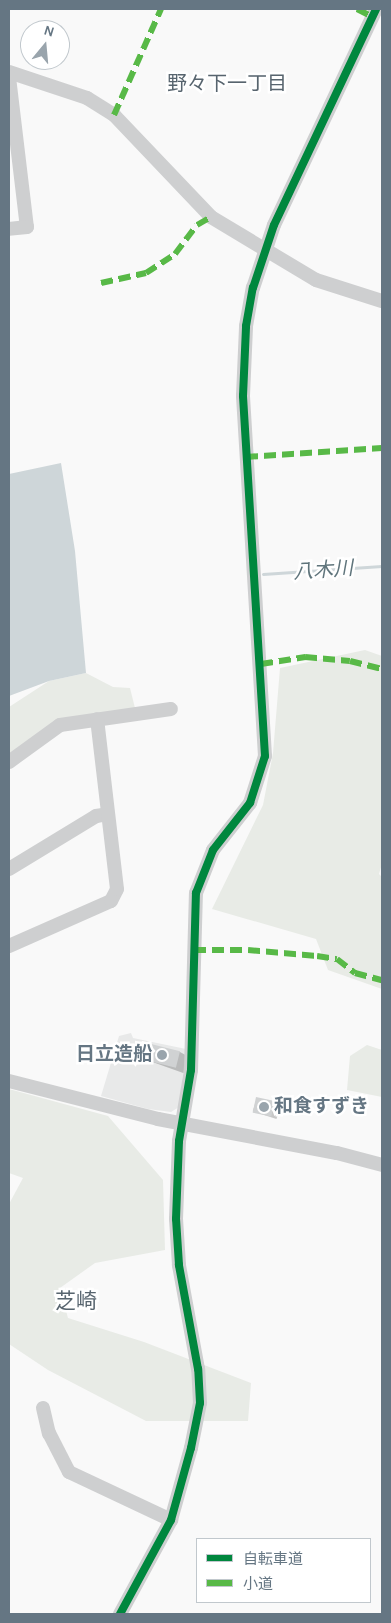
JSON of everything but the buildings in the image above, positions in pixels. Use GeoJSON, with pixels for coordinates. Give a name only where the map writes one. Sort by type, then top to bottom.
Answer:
{"type":"FeatureCollection","features":[{"type":"Feature","properties":{"kind":"street"},"geometry":{"type":"LineString","coordinates":[[120,1614],[171,1520],[192,1448],[200,1403],[198,1369],[177,1243],[181,1123],[190,1070],[196,893],[214,850],[250,803],[266,756],[242,362],[249,309],[274,225],[376,9]]}},
{"type":"Feature","properties":{"kind":"street"},"geometry":{"type":"LineString","coordinates":[[9,72],[87,98],[114,114],[211,217],[316,280],[382,301]]}},
{"type":"Feature","properties":{"kind":"street"},"geometry":{"type":"LineString","coordinates":[[9,77],[14,162],[27,227],[9,229]]}},
{"type":"Feature","properties":{"kind":"street"},"geometry":{"type":"LineString","coordinates":[[9,762],[60,725],[171,709]]}},
{"type":"Feature","properties":{"kind":"street"},"geometry":{"type":"LineString","coordinates":[[9,946],[111,901],[117,889],[97,719]]}},
{"type":"Feature","properties":{"kind":"street"},"geometry":{"type":"LineString","coordinates":[[9,868],[96,816],[108,814]]}},
{"type":"Feature","properties":{"kind":"street"},"geometry":{"type":"LineString","coordinates":[[9,1081],[181,1123],[337,1153],[382,1165]]}},
{"type":"Feature","properties":{"kind":"street"},"geometry":{"type":"LineString","coordinates":[[43,1408],[49,1433],[69,1472],[171,1520]]}},
{"type":"Feature","properties":{"kind":"shaded area"},"geometry":{"type":"Polygon","coordinates":[[[61,463],[75,551],[86,673],[49,681],[9,696],[9,474],[61,463]]]}},
{"type":"Feature","properties":{"kind":"shaded area"},"geometry":{"type":"Polygon","coordinates":[[[365,650],[382,656],[382,864],[379,874],[382,877],[382,989],[328,970],[316,939],[212,909],[263,805],[273,753],[280,668],[365,650]]]}},
{"type":"Feature","properties":{"kind":"shaded area"},"geometry":{"type":"Polygon","coordinates":[[[86,673],[113,687],[130,688],[135,708],[55,721],[9,754],[9,707],[49,681],[86,673]]]}},
{"type":"Feature","properties":{"kind":"shaded area"},"geometry":{"type":"Polygon","coordinates":[[[131,1033],[133,1038],[186,1049],[179,1107],[171,1112],[148,1109],[101,1096],[119,1036],[131,1033]]]}},
{"type":"Feature","properties":{"kind":"shaded area"},"geometry":{"type":"Polygon","coordinates":[[[367,1045],[382,1050],[382,1097],[347,1090],[350,1056],[367,1045]]]}},
{"type":"Feature","properties":{"kind":"shaded area"},"geometry":{"type":"Polygon","coordinates":[[[9,1089],[108,1116],[163,1180],[165,1250],[95,1263],[60,1288],[68,1318],[144,1342],[251,1383],[248,1421],[146,1421],[48,1370],[9,1344],[9,1204],[23,1178],[9,1173],[9,1089]]]}},
{"type":"Feature","properties":{"kind":"waterway","name":"八木川"},"geometry":{"type":"LineString","coordinates":[[263,574],[382,566]]}},
{"type":"Feature","properties":{"kind":"marked path"},"geometry":{"type":"LineString","coordinates":[[114,115],[161,9]]}},
{"type":"Feature","properties":{"kind":"marked path"},"geometry":{"type":"LineString","coordinates":[[357,9],[371,16]]}},
{"type":"Feature","properties":{"kind":"marked path"},"geometry":{"type":"LineString","coordinates":[[101,283],[146,273],[175,254],[197,225],[211,217]]}},
{"type":"Feature","properties":{"kind":"marked path"},"geometry":{"type":"LineString","coordinates":[[246,457],[382,448]]}},
{"type":"Feature","properties":{"kind":"marked path"},"geometry":{"type":"LineString","coordinates":[[261,664],[305,657],[350,661],[382,669]]}},
{"type":"Feature","properties":{"kind":"marked path"},"geometry":{"type":"LineString","coordinates":[[194,950],[248,950],[337,959],[355,973],[382,980]]}},
{"type":"Feature","properties":{"kind":"cycle path"},"geometry":{"type":"LineString","coordinates":[[120,1614],[171,1520],[191,1448],[200,1403],[198,1369],[179,1265],[176,1219],[179,1141],[191,1070],[196,893],[213,850],[250,803],[265,756],[243,396],[246,326],[253,288],[274,225],[376,9]]}},
{"type":"Feature","properties":{"kind":"place","name":"日立造船"},"geometry":{"type":"Point","coordinates":[162,1055]}},
{"type":"Feature","properties":{"kind":"place","name":"和食すずき"},"geometry":{"type":"Point","coordinates":[264,1107]}},
{"type":"Feature","properties":{"kind":"district","name":"野々下一丁目"},"geometry":{"type":"Point","coordinates":[227,83]}},
{"type":"Feature","properties":{"kind":"district","name":"芝崎"},"geometry":{"type":"Point","coordinates":[76,1301]}}]}
